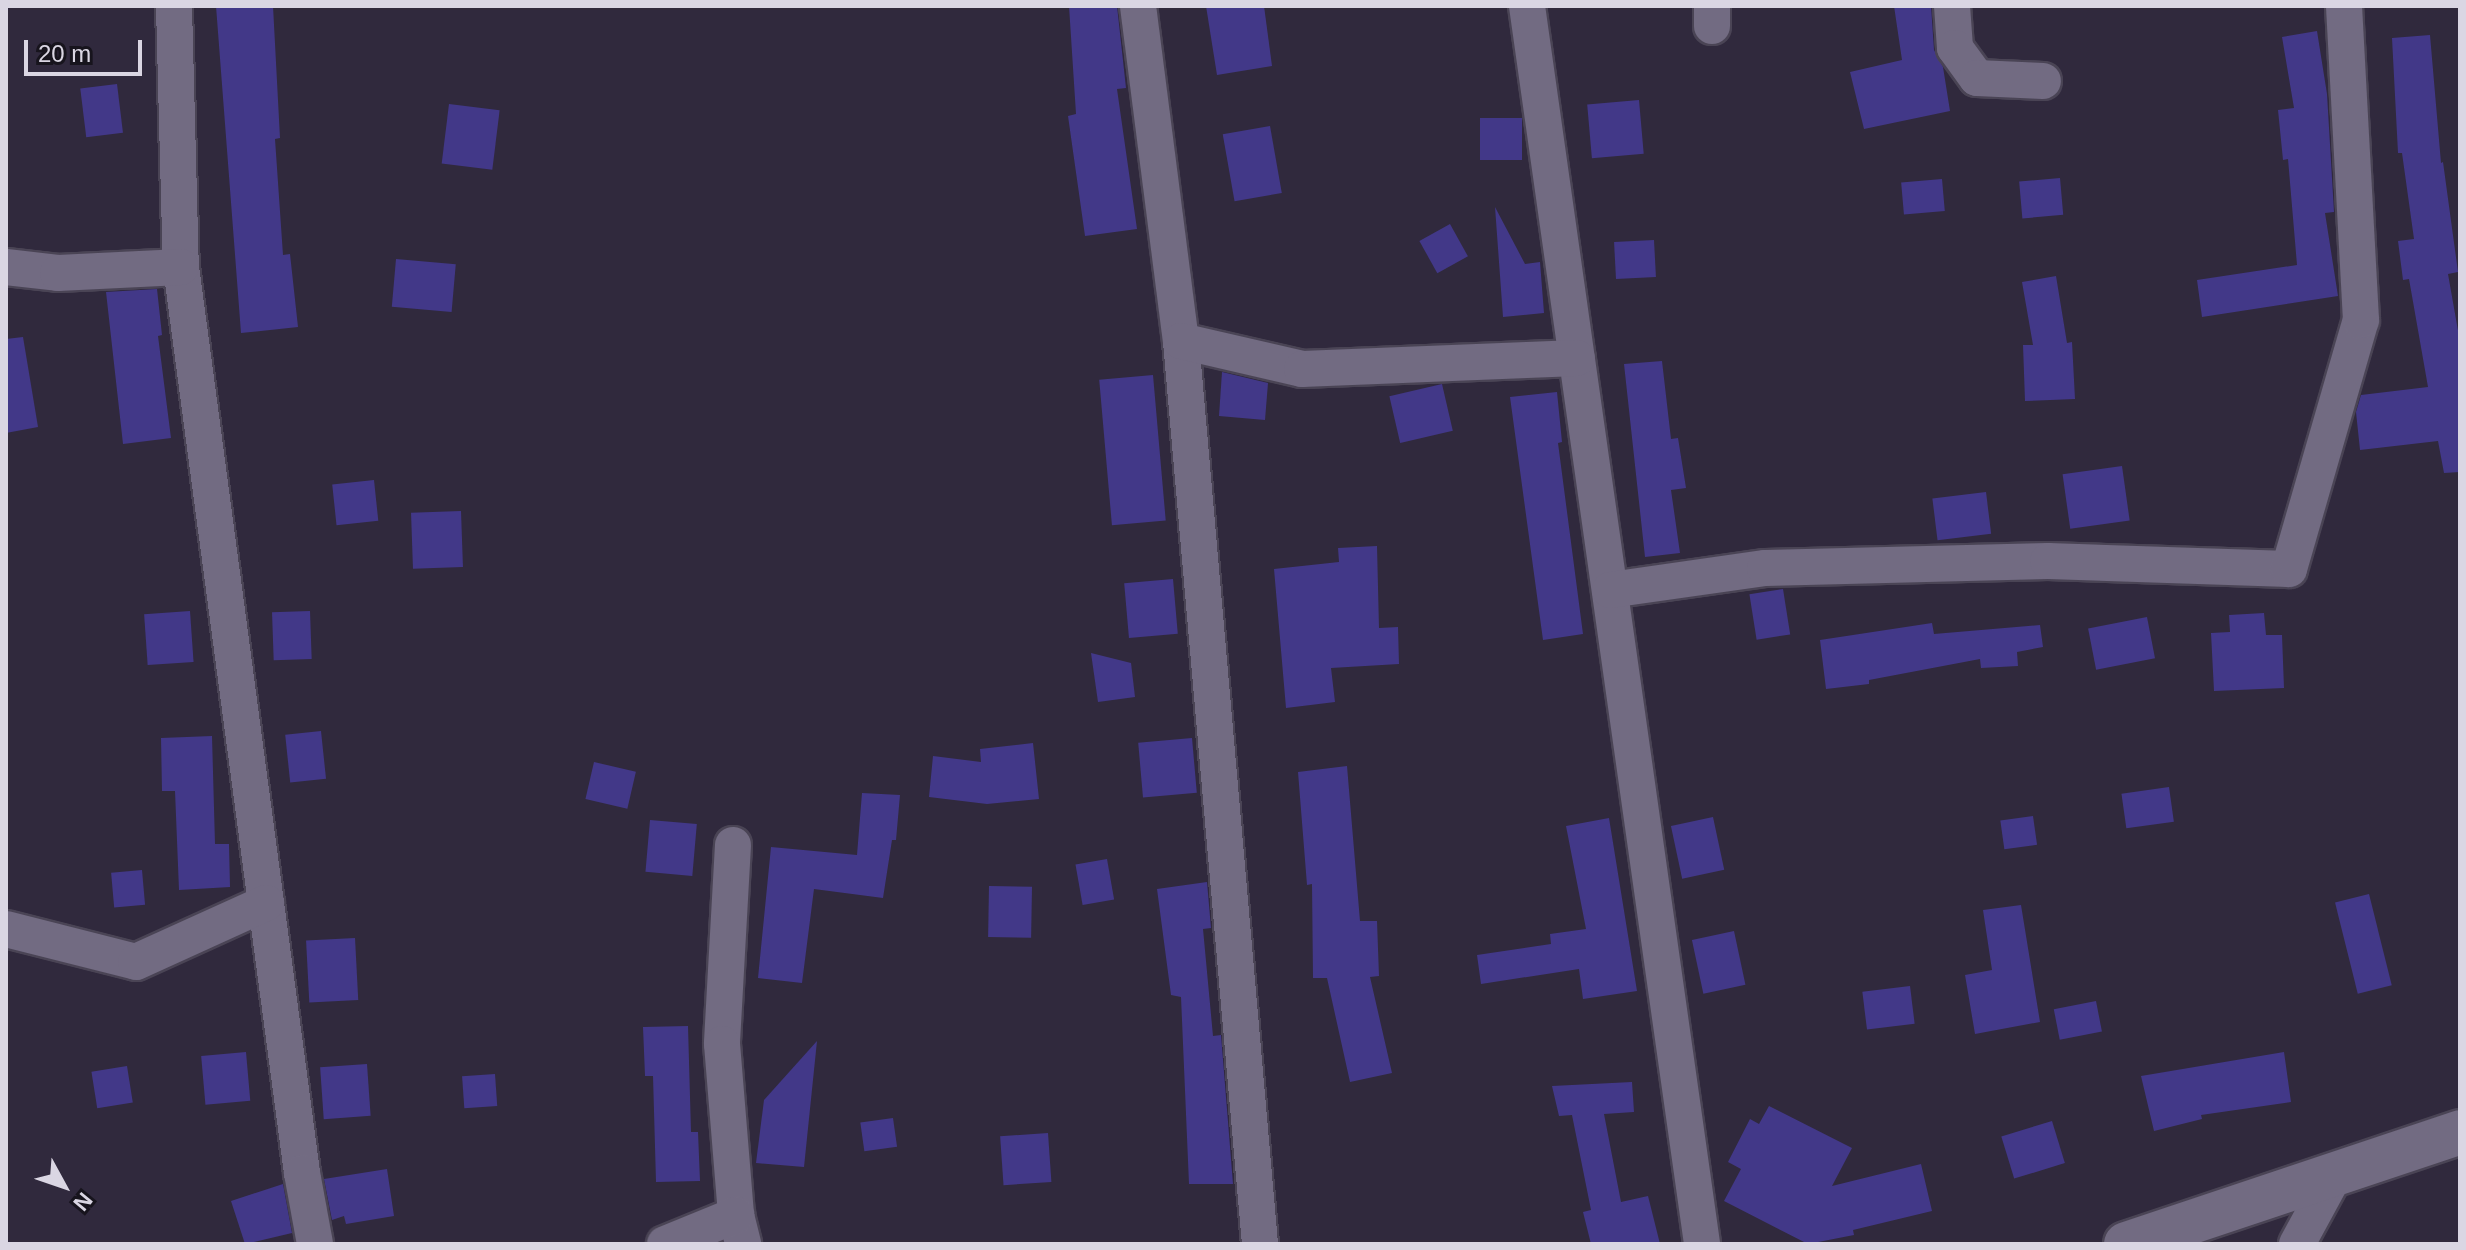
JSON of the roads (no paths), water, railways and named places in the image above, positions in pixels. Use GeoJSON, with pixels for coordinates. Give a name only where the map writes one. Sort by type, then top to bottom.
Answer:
{"type":"FeatureCollection","features":[{"type":"Feature","properties":{"kind":"main road"},"geometry":{"type":"LineString","coordinates":[[2126,1244],[2460,1132]]}},
{"type":"Feature","properties":{"kind":"street"},"geometry":{"type":"LineString","coordinates":[[174,6],[181,267],[315,1244]]}},
{"type":"Feature","properties":{"kind":"street"},"geometry":{"type":"LineString","coordinates":[[1138,6],[1181,341],[1260,1244]]}},
{"type":"Feature","properties":{"kind":"street"},"geometry":{"type":"LineString","coordinates":[[1527,6],[1702,1244]]}},
{"type":"Feature","properties":{"kind":"street"},"geometry":{"type":"LineString","coordinates":[[1952,6],[1955,48],[1977,78],[2043,81]]}},
{"type":"Feature","properties":{"kind":"street"},"geometry":{"type":"LineString","coordinates":[[1610,590],[1765,568],[2048,561],[2289,569],[2361,320],[2344,6]]}},
{"type":"Feature","properties":{"kind":"street"},"geometry":{"type":"LineString","coordinates":[[6,267],[58,273],[181,267]]}},
{"type":"Feature","properties":{"kind":"street"},"geometry":{"type":"LineString","coordinates":[[1181,341],[1302,369],[1577,358]]}},
{"type":"Feature","properties":{"kind":"street"},"geometry":{"type":"LineString","coordinates":[[665,1244],[740,1230],[722,1044],[733,845]]}},
{"type":"Feature","properties":{"kind":"street"},"geometry":{"type":"LineString","coordinates":[[6,929],[136,962],[266,903]]}},
{"type":"Feature","properties":{"kind":"street"},"geometry":{"type":"LineString","coordinates":[[2297,1244],[2335,1174]]}}]}
